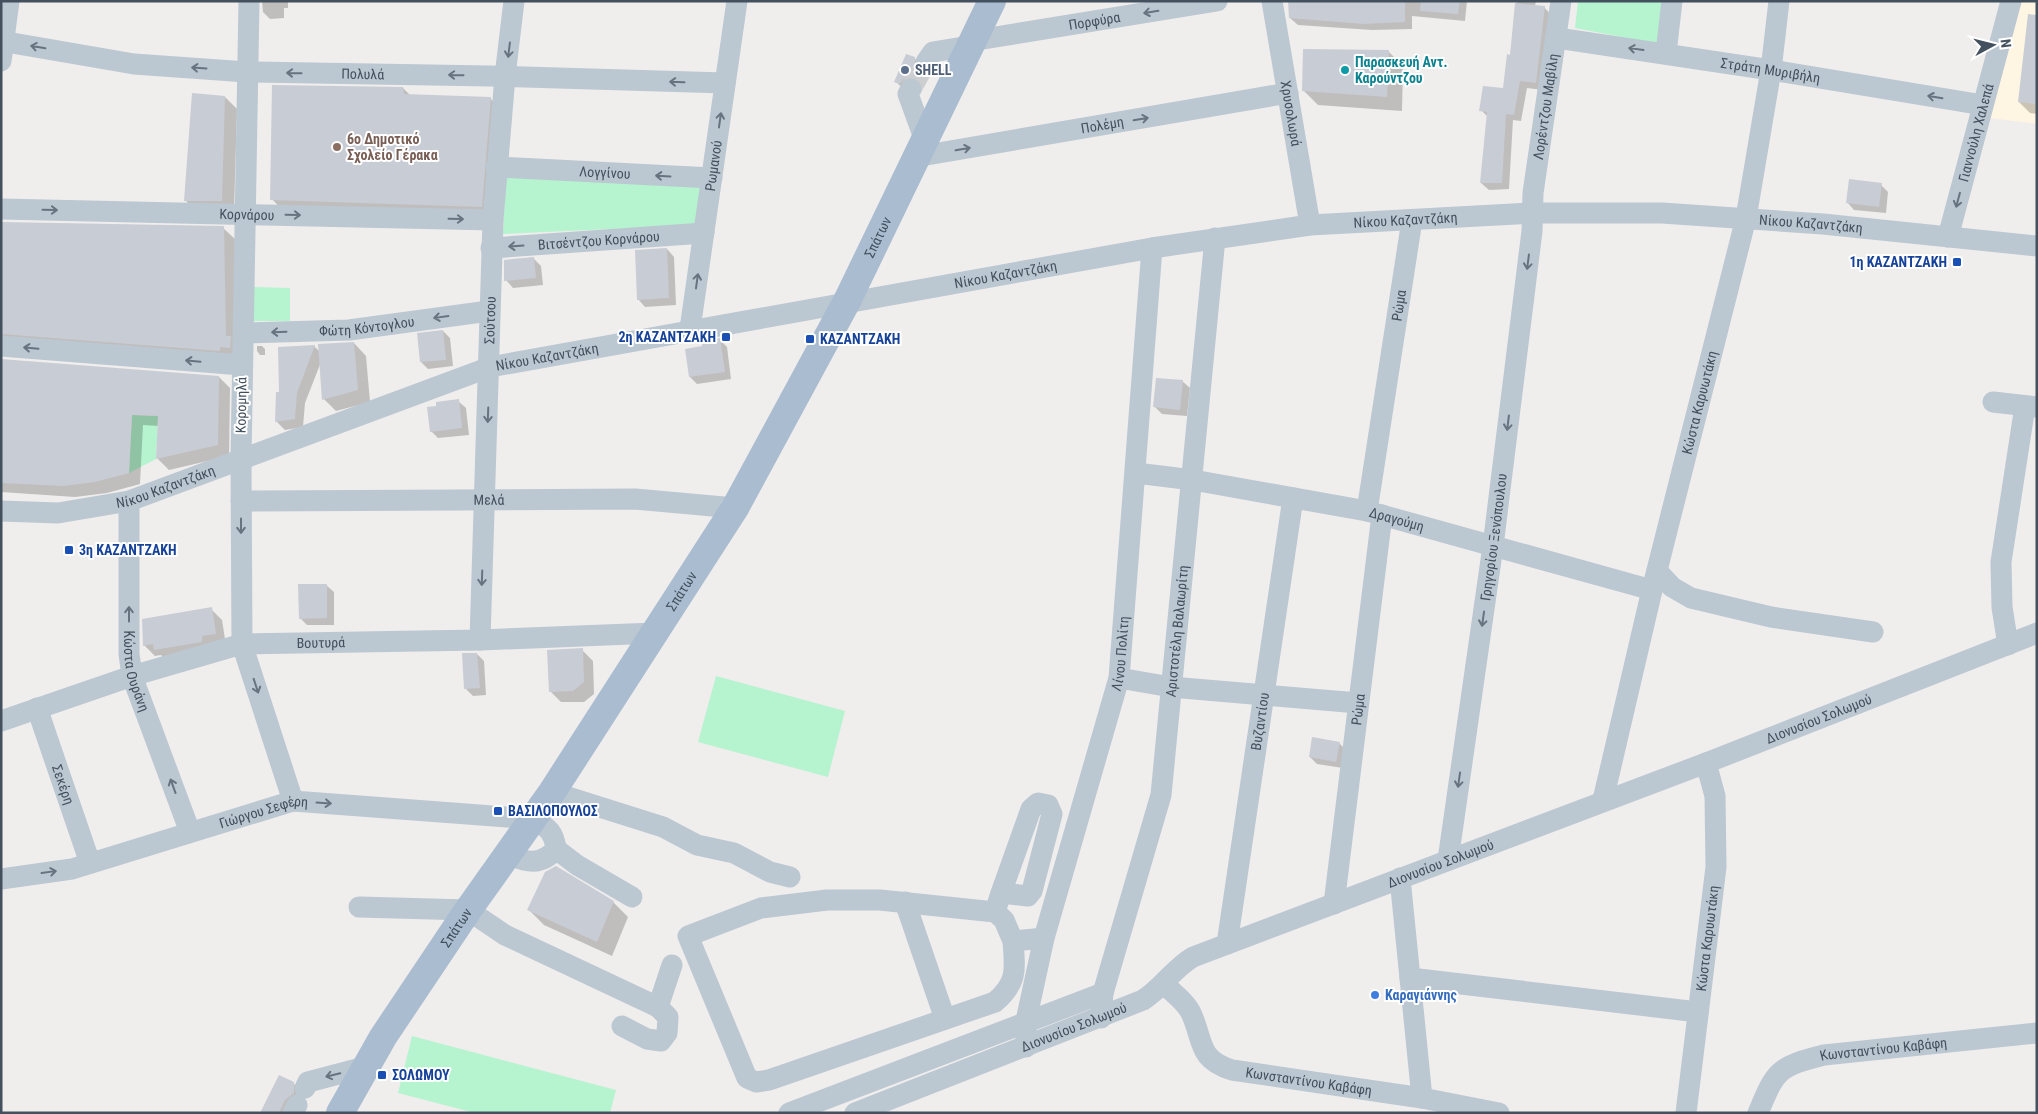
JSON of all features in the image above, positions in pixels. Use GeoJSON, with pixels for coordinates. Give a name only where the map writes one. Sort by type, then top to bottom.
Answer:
{"type":"FeatureCollection","features":[{"type":"Feature","properties":{"kind":"main road","name":"Σπάτων"},"geometry":{"type":"LineString","coordinates":[[970,43],[986,1]]}},
{"type":"Feature","properties":{"kind":"main road","name":"Σπάτων"},"geometry":{"type":"LineString","coordinates":[[340,1113],[383,1037],[468,910],[552,792],[735,508],[847,301],[970,43],[992,1]]}},
{"type":"Feature","properties":{"kind":"street"},"geometry":{"type":"LineString","coordinates":[[2,48],[9,1]]}},
{"type":"Feature","properties":{"kind":"street","name":"Κορομηλά"},"geometry":{"type":"LineString","coordinates":[[249,1],[242,365],[242,644],[293,801]]}},
{"type":"Feature","properties":{"kind":"street","name":"Σούτσου"},"geometry":{"type":"LineString","coordinates":[[480,640],[490,367],[491,248],[496,167],[514,1]]}},
{"type":"Feature","properties":{"kind":"street","name":"Ρωμανού"},"geometry":{"type":"LineString","coordinates":[[690,329],[737,1]]}},
{"type":"Feature","properties":{"kind":"street","name":"Πορφύρα"},"geometry":{"type":"LineString","coordinates":[[926,62],[932,52],[970,43],[1217,1]]}},
{"type":"Feature","properties":{"kind":"street","name":"Χρυσολωρά"},"geometry":{"type":"LineString","coordinates":[[1272,1],[1310,225]]}},
{"type":"Feature","properties":{"kind":"street","name":"Λορέντζου Μαβίλη"},"geometry":{"type":"LineString","coordinates":[[1533,213],[1533,193],[1561,1]]}},
{"type":"Feature","properties":{"kind":"street"},"geometry":{"type":"LineString","coordinates":[[1666,53],[1672,1]]}},
{"type":"Feature","properties":{"kind":"street","name":"Κώστα Καρυωτάκη"},"geometry":{"type":"LineString","coordinates":[[1603,800],[1655,580],[1746,218],[1772,70],[1780,1]]}},
{"type":"Feature","properties":{"kind":"street","name":"Γιαννούλη Χαλεπά"},"geometry":{"type":"LineString","coordinates":[[1948,237],[2011,1]]}},
{"type":"Feature","properties":{"kind":"street","name":"Στράτη Μυριβήλη"},"geometry":{"type":"LineString","coordinates":[[1557,38],[1666,53],[1983,105]]}},
{"type":"Feature","properties":{"kind":"street","name":"Πολυλά"},"geometry":{"type":"LineString","coordinates":[[2,48],[134,64],[247,72],[505,76],[725,83]]}},
{"type":"Feature","properties":{"kind":"street"},"geometry":{"type":"LineString","coordinates":[[911,89],[908,94],[920,148]]}},
{"type":"Feature","properties":{"kind":"street","name":"Πολέμη"},"geometry":{"type":"LineString","coordinates":[[920,148],[1288,94]]}},
{"type":"Feature","properties":{"kind":"street","name":"Λογγίνου"},"geometry":{"type":"LineString","coordinates":[[496,167],[712,178]]}},
{"type":"Feature","properties":{"kind":"street","name":"Κορνάρου"},"geometry":{"type":"LineString","coordinates":[[1,209],[493,220]]}},
{"type":"Feature","properties":{"kind":"street","name":"Νίκου Καζαντζάκη"},"geometry":{"type":"LineString","coordinates":[[1,511],[58,513],[130,501],[490,367],[690,329],[1152,248],[1310,225],[1533,213],[1662,213],[1746,218],[2037,246]]}},
{"type":"Feature","properties":{"kind":"street","name":"Γρηγορίου Ξενόπουλου"},"geometry":{"type":"LineString","coordinates":[[1448,860],[1493,546],[1533,213]]}},
{"type":"Feature","properties":{"kind":"street","name":"Ρώμα"},"geometry":{"type":"LineString","coordinates":[[1334,904],[1358,704],[1375,513],[1412,220]]}},
{"type":"Feature","properties":{"kind":"street","name":"Βιτσέντζου Κορνάρου"},"geometry":{"type":"LineString","coordinates":[[491,248],[704,233]]}},
{"type":"Feature","properties":{"kind":"street","name":"Αριστοτέλη Βαλαωρίτη"},"geometry":{"type":"LineString","coordinates":[[1100,1018],[1103,992],[1161,795],[1215,238]]}},
{"type":"Feature","properties":{"kind":"street","name":"Λίνου Πολίτη"},"geometry":{"type":"LineString","coordinates":[[1026,1047],[1026,1021],[1044,938],[1119,678],[1152,248]]}},
{"type":"Feature","properties":{"kind":"street","name":"Φώτη Κόντογλου"},"geometry":{"type":"LineString","coordinates":[[243,333],[349,330],[489,311]]}},
{"type":"Feature","properties":{"kind":"street"},"geometry":{"type":"LineString","coordinates":[[1,346],[242,365]]}},
{"type":"Feature","properties":{"kind":"street"},"geometry":{"type":"LineString","coordinates":[[1992,402],[2031,407],[2001,562],[2002,607],[2008,645]]}},
{"type":"Feature","properties":{"kind":"street","name":"Δραγούμη"},"geometry":{"type":"LineString","coordinates":[[1136,474],[1193,480],[1375,513],[1493,546],[1655,580]]}},
{"type":"Feature","properties":{"kind":"street","name":"Βυζαντίου"},"geometry":{"type":"LineString","coordinates":[[1227,944],[1293,498]]}},
{"type":"Feature","properties":{"kind":"street","name":"Μελά"},"geometry":{"type":"LineString","coordinates":[[241,500],[636,499],[735,508]]}},
{"type":"Feature","properties":{"kind":"street","name":"Κώστα Ουράνη"},"geometry":{"type":"LineString","coordinates":[[130,501],[129,654],[132,676],[190,832]]}},
{"type":"Feature","properties":{"kind":"street"},"geometry":{"type":"LineString","coordinates":[[1655,580],[1691,598],[1771,617],[1873,632]]}},
{"type":"Feature","properties":{"kind":"street","name":"Διονυσίου Σολωμού"},"geometry":{"type":"LineString","coordinates":[[855,1113],[1143,1000],[1164,984],[1183,963],[1227,944],[1603,800],[1706,763],[2037,633]]}},
{"type":"Feature","properties":{"kind":"street","name":"Βουτυρά"},"geometry":{"type":"LineString","coordinates":[[1,721],[132,676],[242,644],[480,640],[654,634]]}},
{"type":"Feature","properties":{"kind":"street"},"geometry":{"type":"LineString","coordinates":[[1119,678],[1171,687],[1358,704]]}},
{"type":"Feature","properties":{"kind":"street","name":"Σεκέρη"},"geometry":{"type":"LineString","coordinates":[[37,708],[90,863]]}},
{"type":"Feature","properties":{"kind":"street","name":"Κώστα Καρυωτάκη"},"geometry":{"type":"LineString","coordinates":[[1686,1113],[1716,859],[1715,796],[1706,763]]}},
{"type":"Feature","properties":{"kind":"street"},"geometry":{"type":"LineString","coordinates":[[552,792],[663,826],[698,845],[734,853],[770,872],[790,878]]}},
{"type":"Feature","properties":{"kind":"street","name":"Γιώργου Σεφέρη"},"geometry":{"type":"LineString","coordinates":[[1,879],[72,869],[293,801],[534,819]]}},
{"type":"Feature","properties":{"kind":"street"},"geometry":{"type":"LineString","coordinates":[[534,819],[551,830],[556,849],[577,866],[632,897]]}},
{"type":"Feature","properties":{"kind":"street"},"geometry":{"type":"LineString","coordinates":[[508,854],[524,861],[538,863],[550,856],[556,849]]}},
{"type":"Feature","properties":{"kind":"street"},"geometry":{"type":"LineString","coordinates":[[1400,878],[1422,1098]]}},
{"type":"Feature","properties":{"kind":"street"},"geometry":{"type":"LineString","coordinates":[[827,900],[905,902],[998,903],[1013,941],[1015,974],[1008,991],[994,1002],[769,1080],[756,1082],[747,1078],[688,936],[761,908],[827,900]]}},
{"type":"Feature","properties":{"kind":"street"},"geometry":{"type":"LineString","coordinates":[[905,902],[945,1019]]}},
{"type":"Feature","properties":{"kind":"street"},"geometry":{"type":"LineString","coordinates":[[359,907],[468,910],[504,935],[658,1007],[668,1017],[667,1033],[661,1041],[647,1039],[622,1026]]}},
{"type":"Feature","properties":{"kind":"street"},"geometry":{"type":"LineString","coordinates":[[1013,941],[1044,938]]}},
{"type":"Feature","properties":{"kind":"street"},"geometry":{"type":"LineString","coordinates":[[658,1007],[672,966]]}},
{"type":"Feature","properties":{"kind":"street"},"geometry":{"type":"LineString","coordinates":[[1410,978],[1698,1012]]}},
{"type":"Feature","properties":{"kind":"street","name":"Κωνσταντίνου Καβάφη"},"geometry":{"type":"LineString","coordinates":[[1164,984],[1190,1012],[1207,1057],[1221,1067],[1422,1098],[1460,1108],[1499,1113]]}},
{"type":"Feature","properties":{"kind":"street"},"geometry":{"type":"LineString","coordinates":[[789,1113],[1103,992]]}},
{"type":"Feature","properties":{"kind":"street","name":"Κωνσταντίνου Καβάφη"},"geometry":{"type":"LineString","coordinates":[[1758,1113],[1769,1085],[1779,1071],[1797,1062],[1824,1055],[2037,1034]]}},
{"type":"Feature","properties":{"kind":"street"},"geometry":{"type":"LineString","coordinates":[[298,1102],[308,1082],[365,1068]]}},
{"type":"Feature","properties":{"kind":"shaded area"},"geometry":{"type":"Polygon","coordinates":[[[2022,1],[2037,1],[2037,124],[1990,118],[2022,1]]]}},
{"type":"Feature","properties":{"kind":"green space"},"geometry":{"type":"Polygon","coordinates":[[[1578,1],[1667,1],[1663,45],[1575,28],[1578,1]]]}},
{"type":"Feature","properties":{"kind":"green space"},"geometry":{"type":"Polygon","coordinates":[[[506,173],[702,182],[697,225],[503,234],[506,173]]]}},
{"type":"Feature","properties":{"kind":"green space"},"geometry":{"type":"Polygon","coordinates":[[[250,287],[290,288],[290,321],[250,321],[250,287]]]}},
{"type":"Feature","properties":{"kind":"green space"},"geometry":{"type":"Polygon","coordinates":[[[132,415],[158,416],[156,459],[129,473],[132,415]]]}},
{"type":"Feature","properties":{"kind":"green space"},"geometry":{"type":"Polygon","coordinates":[[[716,676],[845,711],[828,777],[698,742],[716,676]]]}},
{"type":"Feature","properties":{"kind":"green space"},"geometry":{"type":"Polygon","coordinates":[[[412,1036],[616,1090],[610,1113],[475,1113],[398,1093],[412,1036]]]}},
{"type":"Feature","properties":{"kind":"building"},"geometry":{"type":"Polygon","coordinates":[[[1288,1],[1405,1],[1405,22],[1364,24],[1289,18],[1288,1]]]}},
{"type":"Feature","properties":{"kind":"building"},"geometry":{"type":"Polygon","coordinates":[[[1421,1],[1460,1],[1458,14],[1420,11],[1421,1]]]}},
{"type":"Feature","properties":{"kind":"building"},"geometry":{"type":"Polygon","coordinates":[[[1515,3],[1545,6],[1536,83],[1520,81],[1514,115],[1506,114],[1502,183],[1480,183],[1487,112],[1479,111],[1483,86],[1503,88],[1507,54],[1510,55],[1515,3]]]}},
{"type":"Feature","properties":{"kind":"building"},"geometry":{"type":"Polygon","coordinates":[[[2028,14],[2037,15],[2037,104],[2018,102],[2028,14]]]}},
{"type":"Feature","properties":{"kind":"building","name":"Παρασκευή Αντ. Καρούντζου"},"geometry":{"type":"Polygon","coordinates":[[[1303,49],[1389,50],[1387,97],[1302,91],[1303,49]]]}},
{"type":"Feature","properties":{"kind":"building"},"geometry":{"type":"Polygon","coordinates":[[[906,54],[915,57],[915,68],[923,74],[920,81],[911,77],[905,78],[899,84],[894,82],[906,54]]]}},
{"type":"Feature","properties":{"kind":"building","name":"6ο Δημοτικό Σχολείο Γέρακα"},"geometry":{"type":"Polygon","coordinates":[[[272,85],[403,87],[404,94],[491,97],[482,207],[270,200],[272,85]]]}},
{"type":"Feature","properties":{"kind":"building"},"geometry":{"type":"Polygon","coordinates":[[[192,93],[225,96],[222,201],[184,201],[192,93]]]}},
{"type":"Feature","properties":{"kind":"building"},"geometry":{"type":"Polygon","coordinates":[[[1849,179],[1882,183],[1879,207],[1846,203],[1849,179]]]}},
{"type":"Feature","properties":{"kind":"building"},"geometry":{"type":"Polygon","coordinates":[[[1,222],[224,226],[226,336],[231,336],[230,348],[220,347],[220,351],[1,334],[1,222]]]}},
{"type":"Feature","properties":{"kind":"building"},"geometry":{"type":"Polygon","coordinates":[[[667,248],[669,298],[637,300],[635,250],[667,248]]]}},
{"type":"Feature","properties":{"kind":"building"},"geometry":{"type":"Polygon","coordinates":[[[534,257],[536,278],[504,281],[504,260],[534,257]]]}},
{"type":"Feature","properties":{"kind":"building"},"geometry":{"type":"Polygon","coordinates":[[[443,330],[446,360],[420,362],[417,333],[443,330]]]}},
{"type":"Feature","properties":{"kind":"building"},"geometry":{"type":"Polygon","coordinates":[[[720,338],[725,372],[689,377],[685,349],[702,346],[702,342],[720,338]]]}},
{"type":"Feature","properties":{"kind":"building"},"geometry":{"type":"Polygon","coordinates":[[[354,342],[358,390],[322,400],[318,344],[354,342]]]}},
{"type":"Feature","properties":{"kind":"building"},"geometry":{"type":"Polygon","coordinates":[[[315,345],[297,393],[295,419],[275,422],[276,392],[279,392],[278,347],[315,345]]]}},
{"type":"Feature","properties":{"kind":"building"},"geometry":{"type":"Polygon","coordinates":[[[1,359],[219,376],[218,445],[156,459],[158,416],[132,415],[129,473],[95,482],[63,486],[1,483],[1,359]]]}},
{"type":"Feature","properties":{"kind":"building"},"geometry":{"type":"Polygon","coordinates":[[[1156,378],[1183,380],[1180,410],[1153,407],[1156,378]]]}},
{"type":"Feature","properties":{"kind":"building"},"geometry":{"type":"Polygon","coordinates":[[[459,399],[462,428],[430,432],[427,407],[436,406],[436,402],[459,399]]]}},
{"type":"Feature","properties":{"kind":"building"},"geometry":{"type":"Polygon","coordinates":[[[298,584],[327,584],[327,618],[299,619],[298,584]]]}},
{"type":"Feature","properties":{"kind":"building"},"geometry":{"type":"Polygon","coordinates":[[[212,607],[216,634],[202,636],[202,642],[154,650],[153,644],[143,646],[142,619],[212,607]]]}},
{"type":"Feature","properties":{"kind":"building"},"geometry":{"type":"Polygon","coordinates":[[[583,648],[584,682],[573,691],[549,692],[547,650],[583,648]]]}},
{"type":"Feature","properties":{"kind":"building"},"geometry":{"type":"Polygon","coordinates":[[[462,653],[477,653],[480,688],[464,689],[462,653]]]}},
{"type":"Feature","properties":{"kind":"building"},"geometry":{"type":"Polygon","coordinates":[[[1312,737],[1340,742],[1336,762],[1309,757],[1312,737]]]}},
{"type":"Feature","properties":{"kind":"building"},"geometry":{"type":"Polygon","coordinates":[[[556,866],[614,901],[597,942],[527,910],[545,872],[556,866]]]}},
{"type":"Feature","properties":{"kind":"building"},"geometry":{"type":"Polygon","coordinates":[[[279,1075],[294,1082],[294,1093],[285,1100],[279,1113],[260,1113],[279,1075]]]}},
{"type":"Feature","properties":{"kind":"tunnel"},"geometry":{"type":"LineString","coordinates":[[911,89],[926,62]]}},
{"type":"Feature","properties":{"kind":"place","name":"SHELL"},"geometry":{"type":"Point","coordinates":[905,70]}},
{"type":"Feature","properties":{"kind":"place","name":"Παρασκευή Αντ. Καρούντζου"},"geometry":{"type":"Point","coordinates":[1345,70]}},
{"type":"Feature","properties":{"kind":"place","name":"6ο Δημοτικό Σχολείο Γέρακα"},"geometry":{"type":"Point","coordinates":[337,147]}},
{"type":"Feature","properties":{"kind":"place","name":"1η ΚΑΖΑΝΤΖΑΚΗ"},"geometry":{"type":"Point","coordinates":[1957,262]}},
{"type":"Feature","properties":{"kind":"place","name":"2η ΚΑΖΑΝΤΖΑΚΗ"},"geometry":{"type":"Point","coordinates":[726,337]}},
{"type":"Feature","properties":{"kind":"place","name":"ΚΑΖΑΝΤΖΑΚΗ"},"geometry":{"type":"Point","coordinates":[810,339]}},
{"type":"Feature","properties":{"kind":"place","name":"3η ΚΑΖΑΝΤΖΑΚΗ"},"geometry":{"type":"Point","coordinates":[69,550]}},
{"type":"Feature","properties":{"kind":"place","name":"ΒΑΣΙΛΟΠΟΥΛΟΣ"},"geometry":{"type":"Point","coordinates":[498,811]}},
{"type":"Feature","properties":{"kind":"place","name":"Καραγιάννης"},"geometry":{"type":"Point","coordinates":[1375,995]}},
{"type":"Feature","properties":{"kind":"place","name":"ΣΟΛΩΜΟΥ"},"geometry":{"type":"Point","coordinates":[382,1075]}}]}
